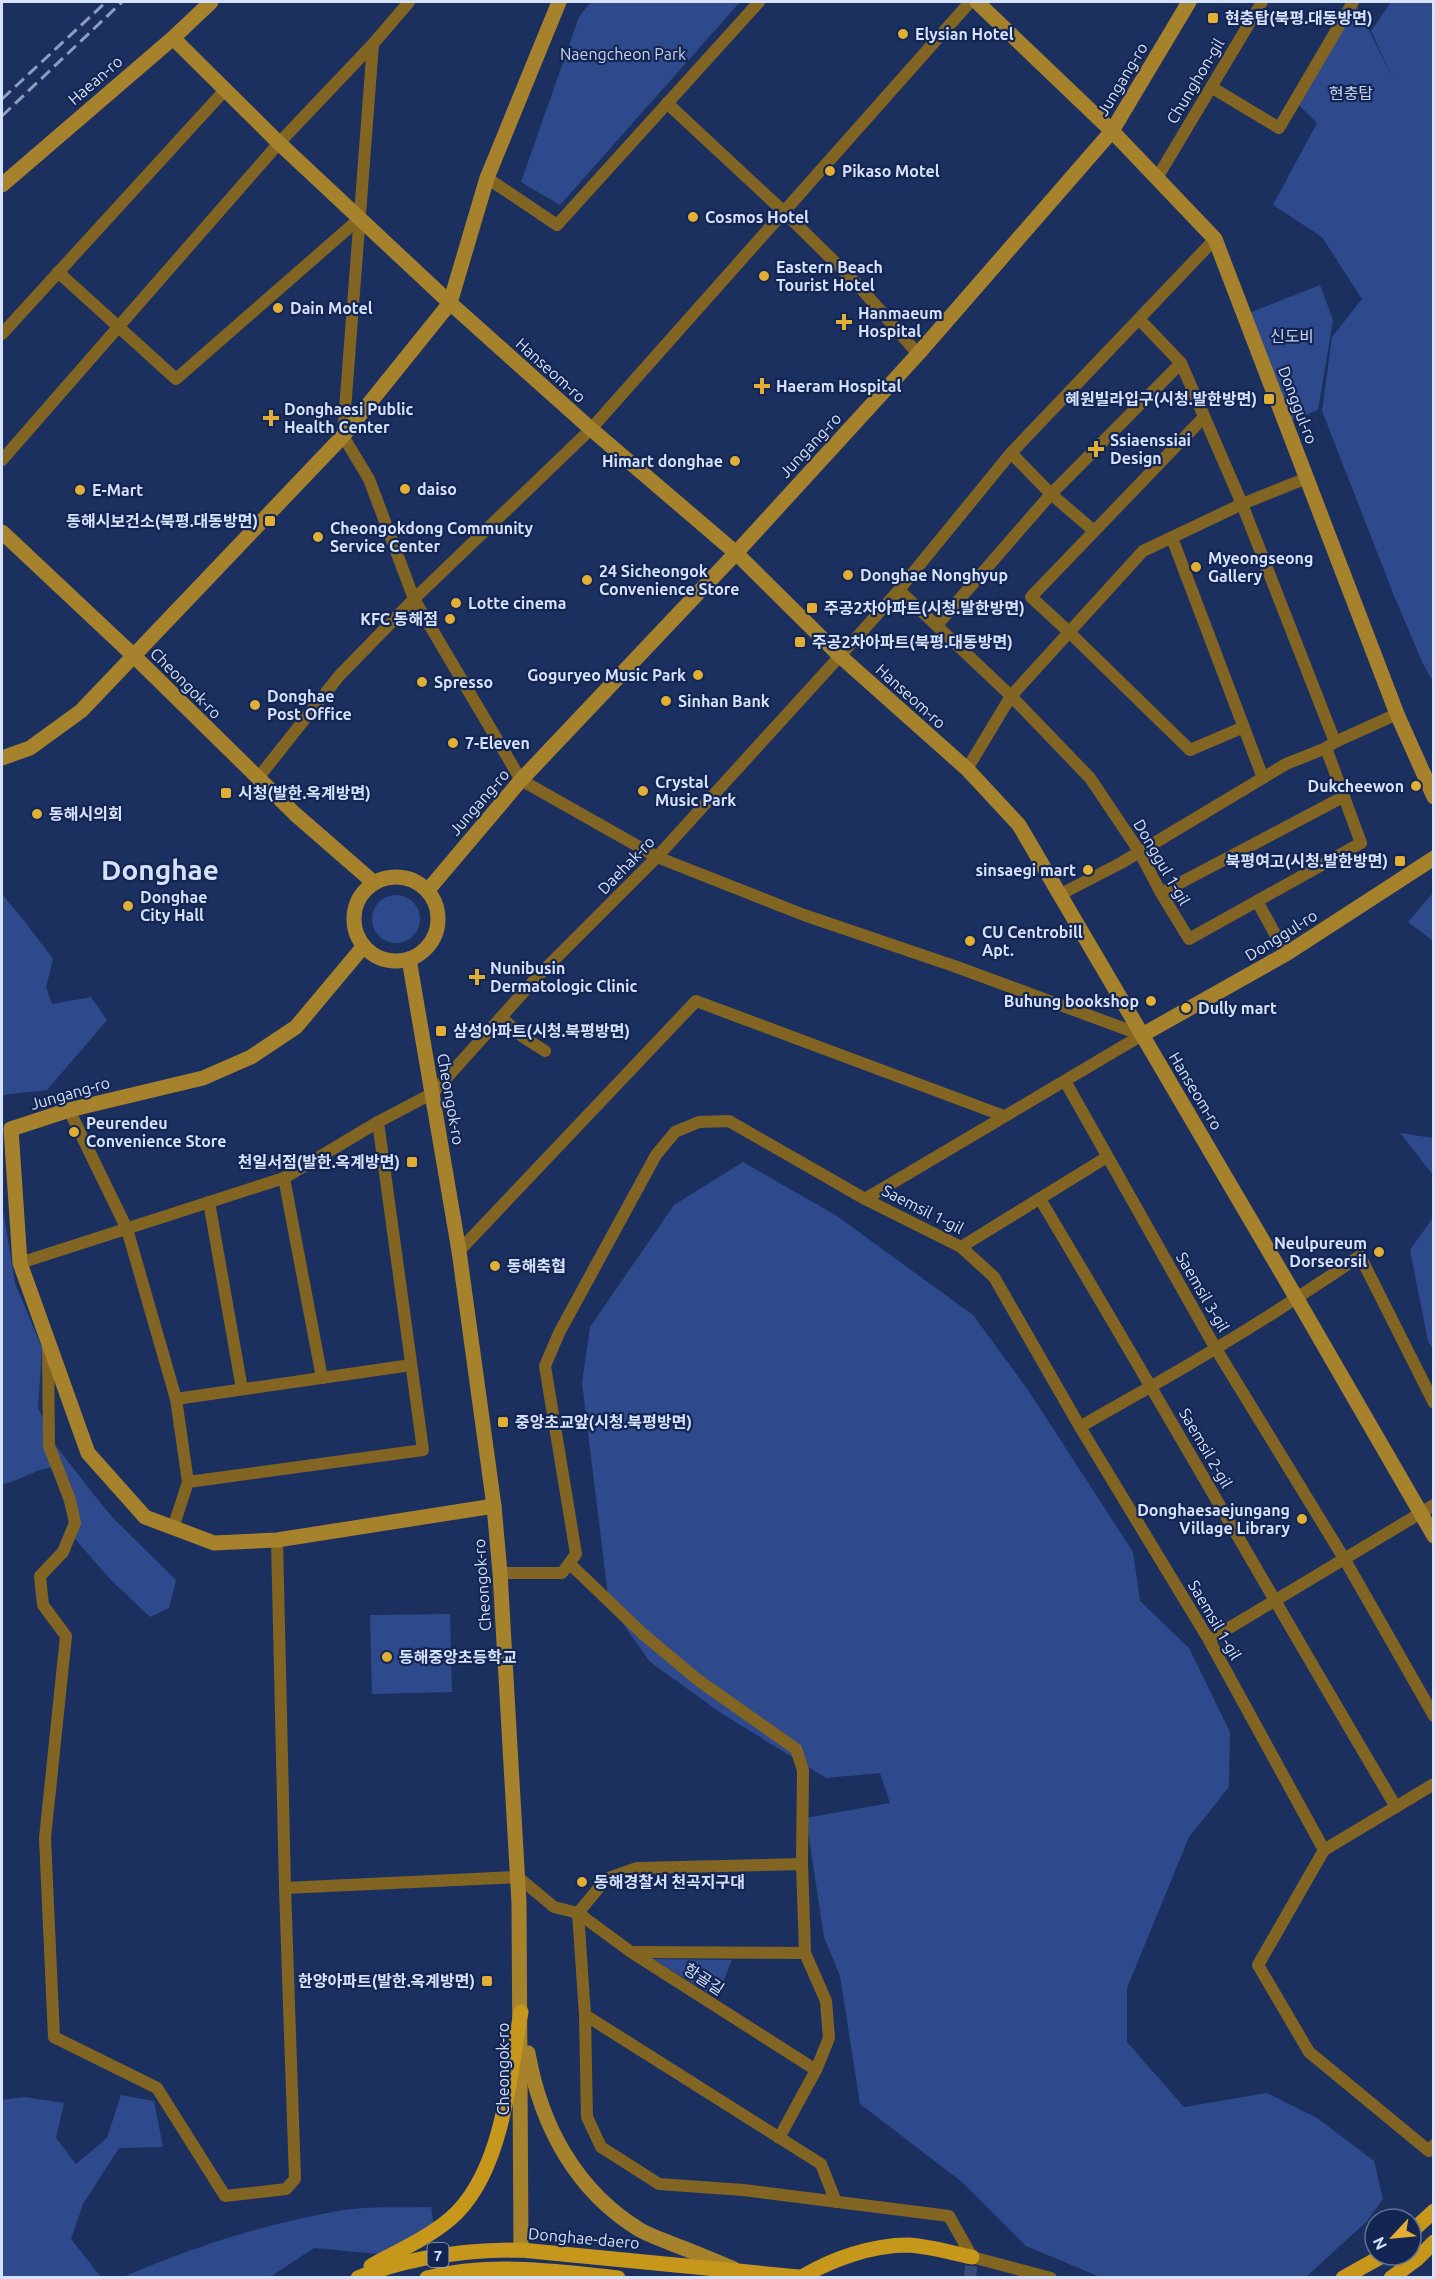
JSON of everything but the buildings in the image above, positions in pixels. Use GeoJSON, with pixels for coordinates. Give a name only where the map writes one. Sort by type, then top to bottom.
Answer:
{"type":"FeatureCollection","features":[{"type":"Feature","properties":{"kind":"main road"},"geometry":{"type":"LineString","coordinates":[[350,2277],[431,2233],[451,2218],[470,2198],[485,2173],[497,2137],[521,2012]]}},
{"type":"Feature","properties":{"kind":"main road"},"geometry":{"type":"LineString","coordinates":[[1391,2277],[1418,2259],[1434,2242]]}},
{"type":"Feature","properties":{"kind":"main road"},"geometry":{"type":"LineString","coordinates":[[805,2277],[844,2257],[909,2245],[972,2257]]}},
{"type":"Feature","properties":{"kind":"main road","name":"Donghae-daero"},"geometry":{"type":"LineString","coordinates":[[358,2277],[444,2254],[483,2250],[522,2250],[805,2277]]}},
{"type":"Feature","properties":{"kind":"main road"},"geometry":{"type":"LineString","coordinates":[[517,2273],[522,2250]]}},
{"type":"Feature","properties":{"kind":"main road"},"geometry":{"type":"LineString","coordinates":[[1343,2277],[1363,2266]]}},
{"type":"Feature","properties":{"kind":"main road","name":"7"},"geometry":{"type":"LineString","coordinates":[[427,2277],[455,2271],[618,2277]]}},
{"type":"Feature","properties":{"kind":"street","name":"Haean-ro"},"geometry":{"type":"LineString","coordinates":[[2,185],[173,38],[211,2]]}},
{"type":"Feature","properties":{"kind":"street"},"geometry":{"type":"LineString","coordinates":[[2,460],[279,143],[373,44],[409,2]]}},
{"type":"Feature","properties":{"kind":"street"},"geometry":{"type":"LineString","coordinates":[[2,758],[30,748],[81,711],[342,436],[450,303],[487,178],[559,2]]}},
{"type":"Feature","properties":{"kind":"street"},"geometry":{"type":"LineString","coordinates":[[487,178],[557,225],[759,2]]}},
{"type":"Feature","properties":{"kind":"street"},"geometry":{"type":"LineString","coordinates":[[258,778],[339,676],[414,599],[591,429],[970,2]]}},
{"type":"Feature","properties":{"kind":"street","name":"Donggul-ro"},"geometry":{"type":"LineString","coordinates":[[977,2],[1112,130],[1215,239],[1397,714],[1434,797]]}},
{"type":"Feature","properties":{"kind":"street","name":"Jungang-ro"},"geometry":{"type":"LineString","coordinates":[[428,890],[521,780],[736,553],[918,354],[1112,130],[1189,2]]}},
{"type":"Feature","properties":{"kind":"street"},"geometry":{"type":"LineString","coordinates":[[1211,87],[1279,128],[1353,2]]}},
{"type":"Feature","properties":{"kind":"street","name":"Chunghon-gil"},"geometry":{"type":"LineString","coordinates":[[1157,178],[1258,3]]}},
{"type":"Feature","properties":{"kind":"street","name":"Hanseom-ro"},"geometry":{"type":"LineString","coordinates":[[173,38],[279,143],[450,303],[591,429],[736,553],[840,656],[967,769],[1019,825],[1297,1299],[1427,1509],[1434,1536]]}},
{"type":"Feature","properties":{"kind":"street"},"geometry":{"type":"LineString","coordinates":[[373,44],[342,436],[369,479],[414,599],[521,780],[657,857],[804,915],[965,969],[1142,1035]]}},
{"type":"Feature","properties":{"kind":"street"},"geometry":{"type":"LineString","coordinates":[[2,334],[225,90]]}},
{"type":"Feature","properties":{"kind":"street"},"geometry":{"type":"LineString","coordinates":[[668,103],[859,286],[918,354]]}},
{"type":"Feature","properties":{"kind":"street"},"geometry":{"type":"LineString","coordinates":[[58,272],[176,379],[359,219]]}},
{"type":"Feature","properties":{"kind":"street","name":"Daehak-ro"},"geometry":{"type":"LineString","coordinates":[[20,1263],[284,1178],[378,1122],[433,1093],[539,975],[657,857],[899,591],[1011,453],[1215,239]]}},
{"type":"Feature","properties":{"kind":"street"},"geometry":{"type":"LineString","coordinates":[[937,625],[1051,494],[1181,363],[1139,319]]}},
{"type":"Feature","properties":{"kind":"street","name":"Donggul 1-gil"},"geometry":{"type":"LineString","coordinates":[[899,591],[1011,696],[1090,778],[1139,851],[1189,939],[1361,843],[1343,797],[1330,745],[1242,504],[1181,363]]}},
{"type":"Feature","properties":{"kind":"street"},"geometry":{"type":"LineString","coordinates":[[1204,417],[1030,597],[1190,750],[1244,728]]}},
{"type":"Feature","properties":{"kind":"street"},"geometry":{"type":"LineString","coordinates":[[1011,453],[1051,494],[1094,531]]}},
{"type":"Feature","properties":{"kind":"street"},"geometry":{"type":"LineString","coordinates":[[967,769],[1011,696],[1143,551],[1242,504],[1307,478]]}},
{"type":"Feature","properties":{"kind":"street","name":"Cheongok-ro"},"geometry":{"type":"LineString","coordinates":[[2,532],[134,656],[316,834],[373,882]]}},
{"type":"Feature","properties":{"kind":"street"},"geometry":{"type":"LineString","coordinates":[[1172,538],[1263,778]]}},
{"type":"Feature","properties":{"kind":"street"},"geometry":{"type":"LineString","coordinates":[[1059,895],[1121,863],[1286,764],[1397,714]]}},
{"type":"Feature","properties":{"kind":"street"},"geometry":{"type":"LineString","coordinates":[[1161,893],[1343,797]]}},
{"type":"Feature","properties":{"kind":"street","name":"Donggul-ro"},"geometry":{"type":"LineString","coordinates":[[1142,1035],[1287,954],[1434,858]]}},
{"type":"Feature","properties":{"kind":"street"},"geometry":{"type":"LineString","coordinates":[[396,876],[411,878],[428,890],[436,905],[438,916],[437,930],[429,946],[418,955],[403,961],[383,960],[363,946],[355,933],[354,910],[362,892],[373,882],[396,876]]}},
{"type":"Feature","properties":{"kind":"street"},"geometry":{"type":"LineString","coordinates":[[1257,901],[1287,954]]}},
{"type":"Feature","properties":{"kind":"street","name":"Jungang-ro"},"geometry":{"type":"LineString","coordinates":[[173,1527],[145,1517],[88,1453],[20,1263],[6,1131],[69,1110],[203,1078],[251,1057],[296,1027],[363,946]]}},
{"type":"Feature","properties":{"kind":"street","name":"Cheongok-ro"},"geometry":{"type":"LineString","coordinates":[[409,959],[459,1251],[494,1506],[500,1572],[518,1877],[522,2250]]}},
{"type":"Feature","properties":{"kind":"street"},"geometry":{"type":"LineString","coordinates":[[459,1251],[696,1001],[1004,1116]]}},
{"type":"Feature","properties":{"kind":"street"},"geometry":{"type":"LineString","coordinates":[[502,1018],[523,1037],[545,1052]]}},
{"type":"Feature","properties":{"kind":"street"},"geometry":{"type":"LineString","coordinates":[[865,1199],[1142,1035]]}},
{"type":"Feature","properties":{"kind":"street","name":"Saemsil 3-gil"},"geometry":{"type":"LineString","coordinates":[[1065,1081],[1216,1349],[1345,1560],[1434,1716]]}},
{"type":"Feature","properties":{"kind":"street"},"geometry":{"type":"LineString","coordinates":[[69,1110],[127,1229],[176,1399],[188,1482],[173,1527],[214,1543],[277,1540],[494,1506]]}},
{"type":"Feature","properties":{"kind":"street","name":"Saemsil 1-gil"},"geometry":{"type":"LineString","coordinates":[[570,1564],[576,1554],[545,1365],[559,1333],[656,1155],[675,1132],[699,1122],[729,1121],[865,1199],[961,1246],[994,1277],[1080,1427],[1209,1640],[1324,1850]]}},
{"type":"Feature","properties":{"kind":"street"},"geometry":{"type":"LineString","coordinates":[[188,1482],[423,1449],[378,1122]]}},
{"type":"Feature","properties":{"kind":"street"},"geometry":{"type":"LineString","coordinates":[[961,1246],[1107,1157]]}},
{"type":"Feature","properties":{"kind":"street"},"geometry":{"type":"LineString","coordinates":[[284,1178],[322,1378]]}},
{"type":"Feature","properties":{"kind":"street","name":"Saemsil 2-gil"},"geometry":{"type":"LineString","coordinates":[[1040,1199],[1151,1384],[1274,1601],[1396,1806]]}},
{"type":"Feature","properties":{"kind":"street"},"geometry":{"type":"LineString","coordinates":[[209,1202],[242,1389]]}},
{"type":"Feature","properties":{"kind":"street"},"geometry":{"type":"LineString","coordinates":[[1080,1427],[1151,1384],[1216,1349],[1297,1299],[1360,1256],[1434,1403]]}},
{"type":"Feature","properties":{"kind":"street"},"geometry":{"type":"LineString","coordinates":[[48,1342],[49,1446],[70,1500],[75,1523],[63,1552],[40,1576],[43,1605],[66,1636],[45,1838],[54,2037],[157,2088],[225,2196],[286,2189],[295,2179],[285,1888],[277,1540]]}},
{"type":"Feature","properties":{"kind":"street"},"geometry":{"type":"LineString","coordinates":[[176,1399],[411,1365]]}},
{"type":"Feature","properties":{"kind":"street"},"geometry":{"type":"LineString","coordinates":[[1209,1640],[1427,1509]]}},
{"type":"Feature","properties":{"kind":"street"},"geometry":{"type":"LineString","coordinates":[[500,1572],[562,1573],[570,1564],[643,1634],[698,1680],[796,1749],[803,1770],[802,1864],[806,1953],[826,2001],[829,2037],[816,2070],[779,2138]]}},
{"type":"Feature","properties":{"kind":"street"},"geometry":{"type":"LineString","coordinates":[[1434,1784],[1324,1850],[1258,1965],[1309,2052],[1429,2151],[1434,2145]]}},
{"type":"Feature","properties":{"kind":"street"},"geometry":{"type":"LineString","coordinates":[[802,1864],[637,1868],[606,1879],[578,1914],[585,2015],[587,2116],[601,2146],[659,2184],[743,2190],[949,2216],[972,2257],[1051,2277]]}},
{"type":"Feature","properties":{"kind":"street"},"geometry":{"type":"LineString","coordinates":[[285,1888],[518,1877]]}},
{"type":"Feature","properties":{"kind":"street","name":"항골길"},"geometry":{"type":"LineString","coordinates":[[518,1877],[554,1907],[578,1914],[631,1952],[816,2070]]}},
{"type":"Feature","properties":{"kind":"street"},"geometry":{"type":"LineString","coordinates":[[631,1952],[806,1953]]}},
{"type":"Feature","properties":{"kind":"street"},"geometry":{"type":"LineString","coordinates":[[521,2012],[534,2084],[551,2132],[575,2170],[607,2206],[642,2231],[737,2270]]}},
{"type":"Feature","properties":{"kind":"street"},"geometry":{"type":"LineString","coordinates":[[585,2015],[821,2164],[836,2202]]}},
{"type":"Feature","properties":{"kind":"green space","name":"Naengcheon Park"},"geometry":{"type":"Polygon","coordinates":[[[591,2],[740,2],[560,205],[521,182],[579,17],[591,2]]]}},
{"type":"Feature","properties":{"kind":"green space","name":"현충탑"},"geometry":{"type":"Polygon","coordinates":[[[1355,2],[1396,85],[1371,31],[1391,2],[1433,2],[1433,681],[1423,664],[1395,598],[1322,411],[1332,337],[1362,299],[1322,237],[1273,205],[1317,123],[1295,101],[1355,2]]]}},
{"type":"Feature","properties":{"kind":"green space","name":"신도비"},"geometry":{"type":"Polygon","coordinates":[[[1320,285],[1333,320],[1318,410],[1285,423],[1244,315],[1320,285]]]}},
{"type":"Feature","properties":{"kind":"green space"},"geometry":{"type":"Polygon","coordinates":[[[1433,893],[1433,941],[1408,922],[1433,893]]]}},
{"type":"Feature","properties":{"kind":"green space"},"geometry":{"type":"Polygon","coordinates":[[[2,894],[53,959],[46,987],[52,1004],[91,997],[107,1020],[47,1090],[2,1095],[2,894]]]}},
{"type":"Feature","properties":{"kind":"green space"},"geometry":{"type":"Polygon","coordinates":[[[396,895],[413,902],[420,919],[413,936],[396,943],[379,936],[372,919],[379,902],[396,895]]]}},
{"type":"Feature","properties":{"kind":"green space"},"geometry":{"type":"Polygon","coordinates":[[[1400,1133],[1433,1138],[1433,1175],[1400,1133]]]}},
{"type":"Feature","properties":{"kind":"green space"},"geometry":{"type":"Polygon","coordinates":[[[743,1162],[837,1216],[973,1315],[1028,1390],[1133,1552],[1140,1601],[1189,1648],[1230,1732],[1229,1787],[1189,1837],[1127,1988],[1127,2042],[1184,2107],[1267,2093],[1317,2118],[1374,2161],[1383,2199],[1377,2207],[1363,2207],[1363,2225],[1306,2277],[1100,2277],[1026,2246],[962,2182],[860,2104],[840,1976],[824,1937],[806,1818],[890,1803],[880,1773],[826,1778],[721,1713],[650,1662],[609,1604],[582,1383],[590,1327],[674,1205],[743,1162]]]}},
{"type":"Feature","properties":{"kind":"green space"},"geometry":{"type":"Polygon","coordinates":[[[1433,1175],[1433,1349],[1428,1341],[1410,1250],[1432,1219],[1433,1175]]]}},
{"type":"Feature","properties":{"kind":"green space"},"geometry":{"type":"Polygon","coordinates":[[[2,1204],[15,1283],[42,1348],[38,1408],[56,1446],[94,1495],[113,1518],[176,1580],[169,1608],[150,1617],[110,1579],[75,1539],[53,1467],[2,1484],[2,1204]]]}},
{"type":"Feature","properties":{"kind":"green space"},"geometry":{"type":"Polygon","coordinates":[[[450,1614],[452,1692],[372,1694],[370,1615],[450,1614]]]}},
{"type":"Feature","properties":{"kind":"green space"},"geometry":{"type":"Polygon","coordinates":[[[653,1959],[732,1960],[717,1998],[653,1959]]]}},
{"type":"Feature","properties":{"kind":"green space"},"geometry":{"type":"Polygon","coordinates":[[[121,2095],[154,2101],[163,2147],[119,2148],[83,2204],[71,2239],[101,2277],[2,2277],[2,2100],[24,2097],[64,2103],[56,2138],[76,2164],[107,2138],[121,2095]]]}},
{"type":"Feature","properties":{"kind":"green space"},"geometry":{"type":"Polygon","coordinates":[[[431,2207],[436,2237],[379,2254],[314,2248],[270,2277],[121,2278],[203,2246],[315,2215],[355,2209],[431,2207]]]}},
{"type":"Feature","properties":{"kind":"tunnel"},"geometry":{"type":"LineString","coordinates":[[970,2278],[972,2257]]}},
{"type":"Feature","properties":{"kind":"railway"},"geometry":{"type":"LineString","coordinates":[[2,99],[106,2]]}},
{"type":"Feature","properties":{"kind":"railway"},"geometry":{"type":"LineString","coordinates":[[2,116],[122,2]]}},
{"type":"Feature","properties":{"kind":"place","name":"현충탑(북평.대동방면)"},"geometry":{"type":"Point","coordinates":[1213,18]}},
{"type":"Feature","properties":{"kind":"place","name":"Elysian Hotel"},"geometry":{"type":"Point","coordinates":[903,34]}},
{"type":"Feature","properties":{"kind":"place","name":"Pikaso Motel"},"geometry":{"type":"Point","coordinates":[830,171]}},
{"type":"Feature","properties":{"kind":"place","name":"Cosmos Hotel"},"geometry":{"type":"Point","coordinates":[693,217]}},
{"type":"Feature","properties":{"kind":"place","name":"Eastern Beach Tourist Hotel"},"geometry":{"type":"Point","coordinates":[764,276]}},
{"type":"Feature","properties":{"kind":"place","name":"Dain Motel"},"geometry":{"type":"Point","coordinates":[278,308]}},
{"type":"Feature","properties":{"kind":"place","name":"Hanmaeum Hospital"},"geometry":{"type":"Point","coordinates":[844,322]}},
{"type":"Feature","properties":{"kind":"place","name":"Haeram Hospital"},"geometry":{"type":"Point","coordinates":[762,386]}},
{"type":"Feature","properties":{"kind":"place","name":"혜원빌라입구(시청.발한방면)"},"geometry":{"type":"Point","coordinates":[1269,399]}},
{"type":"Feature","properties":{"kind":"place","name":"Donghaesi Public Health Center"},"geometry":{"type":"Point","coordinates":[271,418]}},
{"type":"Feature","properties":{"kind":"place","name":"Ssiaenssiai Design"},"geometry":{"type":"Point","coordinates":[1096,449]}},
{"type":"Feature","properties":{"kind":"place","name":"Himart donghae"},"geometry":{"type":"Point","coordinates":[735,461]}},
{"type":"Feature","properties":{"kind":"place","name":"daiso"},"geometry":{"type":"Point","coordinates":[405,489]}},
{"type":"Feature","properties":{"kind":"place","name":"E-Mart"},"geometry":{"type":"Point","coordinates":[80,490]}},
{"type":"Feature","properties":{"kind":"place","name":"동해시보건소(북평.대동방면)"},"geometry":{"type":"Point","coordinates":[270,521]}},
{"type":"Feature","properties":{"kind":"place","name":"Cheongokdong Community Service Center"},"geometry":{"type":"Point","coordinates":[318,537]}},
{"type":"Feature","properties":{"kind":"place","name":"Myeongseong Gallery"},"geometry":{"type":"Point","coordinates":[1196,567]}},
{"type":"Feature","properties":{"kind":"place","name":"Donghae Nonghyup"},"geometry":{"type":"Point","coordinates":[848,575]}},
{"type":"Feature","properties":{"kind":"place","name":"24 Sicheongok Convenience Store"},"geometry":{"type":"Point","coordinates":[587,580]}},
{"type":"Feature","properties":{"kind":"place","name":"Lotte cinema"},"geometry":{"type":"Point","coordinates":[456,603]}},
{"type":"Feature","properties":{"kind":"place","name":"주공2차아파트(시청.발한방면)"},"geometry":{"type":"Point","coordinates":[812,608]}},
{"type":"Feature","properties":{"kind":"place","name":"KFC 동해점"},"geometry":{"type":"Point","coordinates":[450,619]}},
{"type":"Feature","properties":{"kind":"place","name":"주공2차아파트(북평.대동방면)"},"geometry":{"type":"Point","coordinates":[800,642]}},
{"type":"Feature","properties":{"kind":"place","name":"Goguryeo Music Park"},"geometry":{"type":"Point","coordinates":[698,675]}},
{"type":"Feature","properties":{"kind":"place","name":"Spresso"},"geometry":{"type":"Point","coordinates":[422,682]}},
{"type":"Feature","properties":{"kind":"place","name":"Sinhan Bank"},"geometry":{"type":"Point","coordinates":[666,701]}},
{"type":"Feature","properties":{"kind":"place","name":"Donghae Post Office"},"geometry":{"type":"Point","coordinates":[255,705]}},
{"type":"Feature","properties":{"kind":"place","name":"7-Eleven"},"geometry":{"type":"Point","coordinates":[453,743]}},
{"type":"Feature","properties":{"kind":"place","name":"Dukcheewon"},"geometry":{"type":"Point","coordinates":[1416,786]}},
{"type":"Feature","properties":{"kind":"place","name":"Crystal Music Park"},"geometry":{"type":"Point","coordinates":[643,791]}},
{"type":"Feature","properties":{"kind":"place","name":"시청(발한.옥계방면)"},"geometry":{"type":"Point","coordinates":[226,793]}},
{"type":"Feature","properties":{"kind":"place","name":"동해시의회"},"geometry":{"type":"Point","coordinates":[37,814]}},
{"type":"Feature","properties":{"kind":"place","name":"북평여고(시청.발한방면)"},"geometry":{"type":"Point","coordinates":[1400,861]}},
{"type":"Feature","properties":{"kind":"place","name":"sinsaegi mart"},"geometry":{"type":"Point","coordinates":[1088,870]}},
{"type":"Feature","properties":{"kind":"place","name":"Donghae City Hall"},"geometry":{"type":"Point","coordinates":[128,906]}},
{"type":"Feature","properties":{"kind":"place","name":"CU Centrobill Apt."},"geometry":{"type":"Point","coordinates":[970,941]}},
{"type":"Feature","properties":{"kind":"place","name":"Nunibusin Dermatologic Clinic"},"geometry":{"type":"Point","coordinates":[477,977]}},
{"type":"Feature","properties":{"kind":"place","name":"Buhung bookshop"},"geometry":{"type":"Point","coordinates":[1151,1001]}},
{"type":"Feature","properties":{"kind":"place","name":"Dully mart"},"geometry":{"type":"Point","coordinates":[1186,1008]}},
{"type":"Feature","properties":{"kind":"place","name":"삼성아파트(시청.북평방면)"},"geometry":{"type":"Point","coordinates":[441,1031]}},
{"type":"Feature","properties":{"kind":"place","name":"Peurendeu Convenience Store"},"geometry":{"type":"Point","coordinates":[74,1132]}},
{"type":"Feature","properties":{"kind":"place","name":"천일서점(발한.옥계방면)"},"geometry":{"type":"Point","coordinates":[412,1162]}},
{"type":"Feature","properties":{"kind":"place","name":"Neulpureum Dorseorsil"},"geometry":{"type":"Point","coordinates":[1379,1252]}},
{"type":"Feature","properties":{"kind":"place","name":"동해축협"},"geometry":{"type":"Point","coordinates":[495,1266]}},
{"type":"Feature","properties":{"kind":"place","name":"중앙초교앞(시청.북평방면)"},"geometry":{"type":"Point","coordinates":[503,1422]}},
{"type":"Feature","properties":{"kind":"place","name":"Donghaesaejungang Village Library"},"geometry":{"type":"Point","coordinates":[1302,1519]}},
{"type":"Feature","properties":{"kind":"place","name":"동해중앙초등학교"},"geometry":{"type":"Point","coordinates":[387,1657]}},
{"type":"Feature","properties":{"kind":"place","name":"동해경찰서 천곡지구대"},"geometry":{"type":"Point","coordinates":[582,1882]}},
{"type":"Feature","properties":{"kind":"place","name":"한양아파트(발한.옥계방면)"},"geometry":{"type":"Point","coordinates":[487,1981]}},
{"type":"Feature","properties":{"kind":"district","name":"Donghae"},"geometry":{"type":"Point","coordinates":[160,869]}}]}
